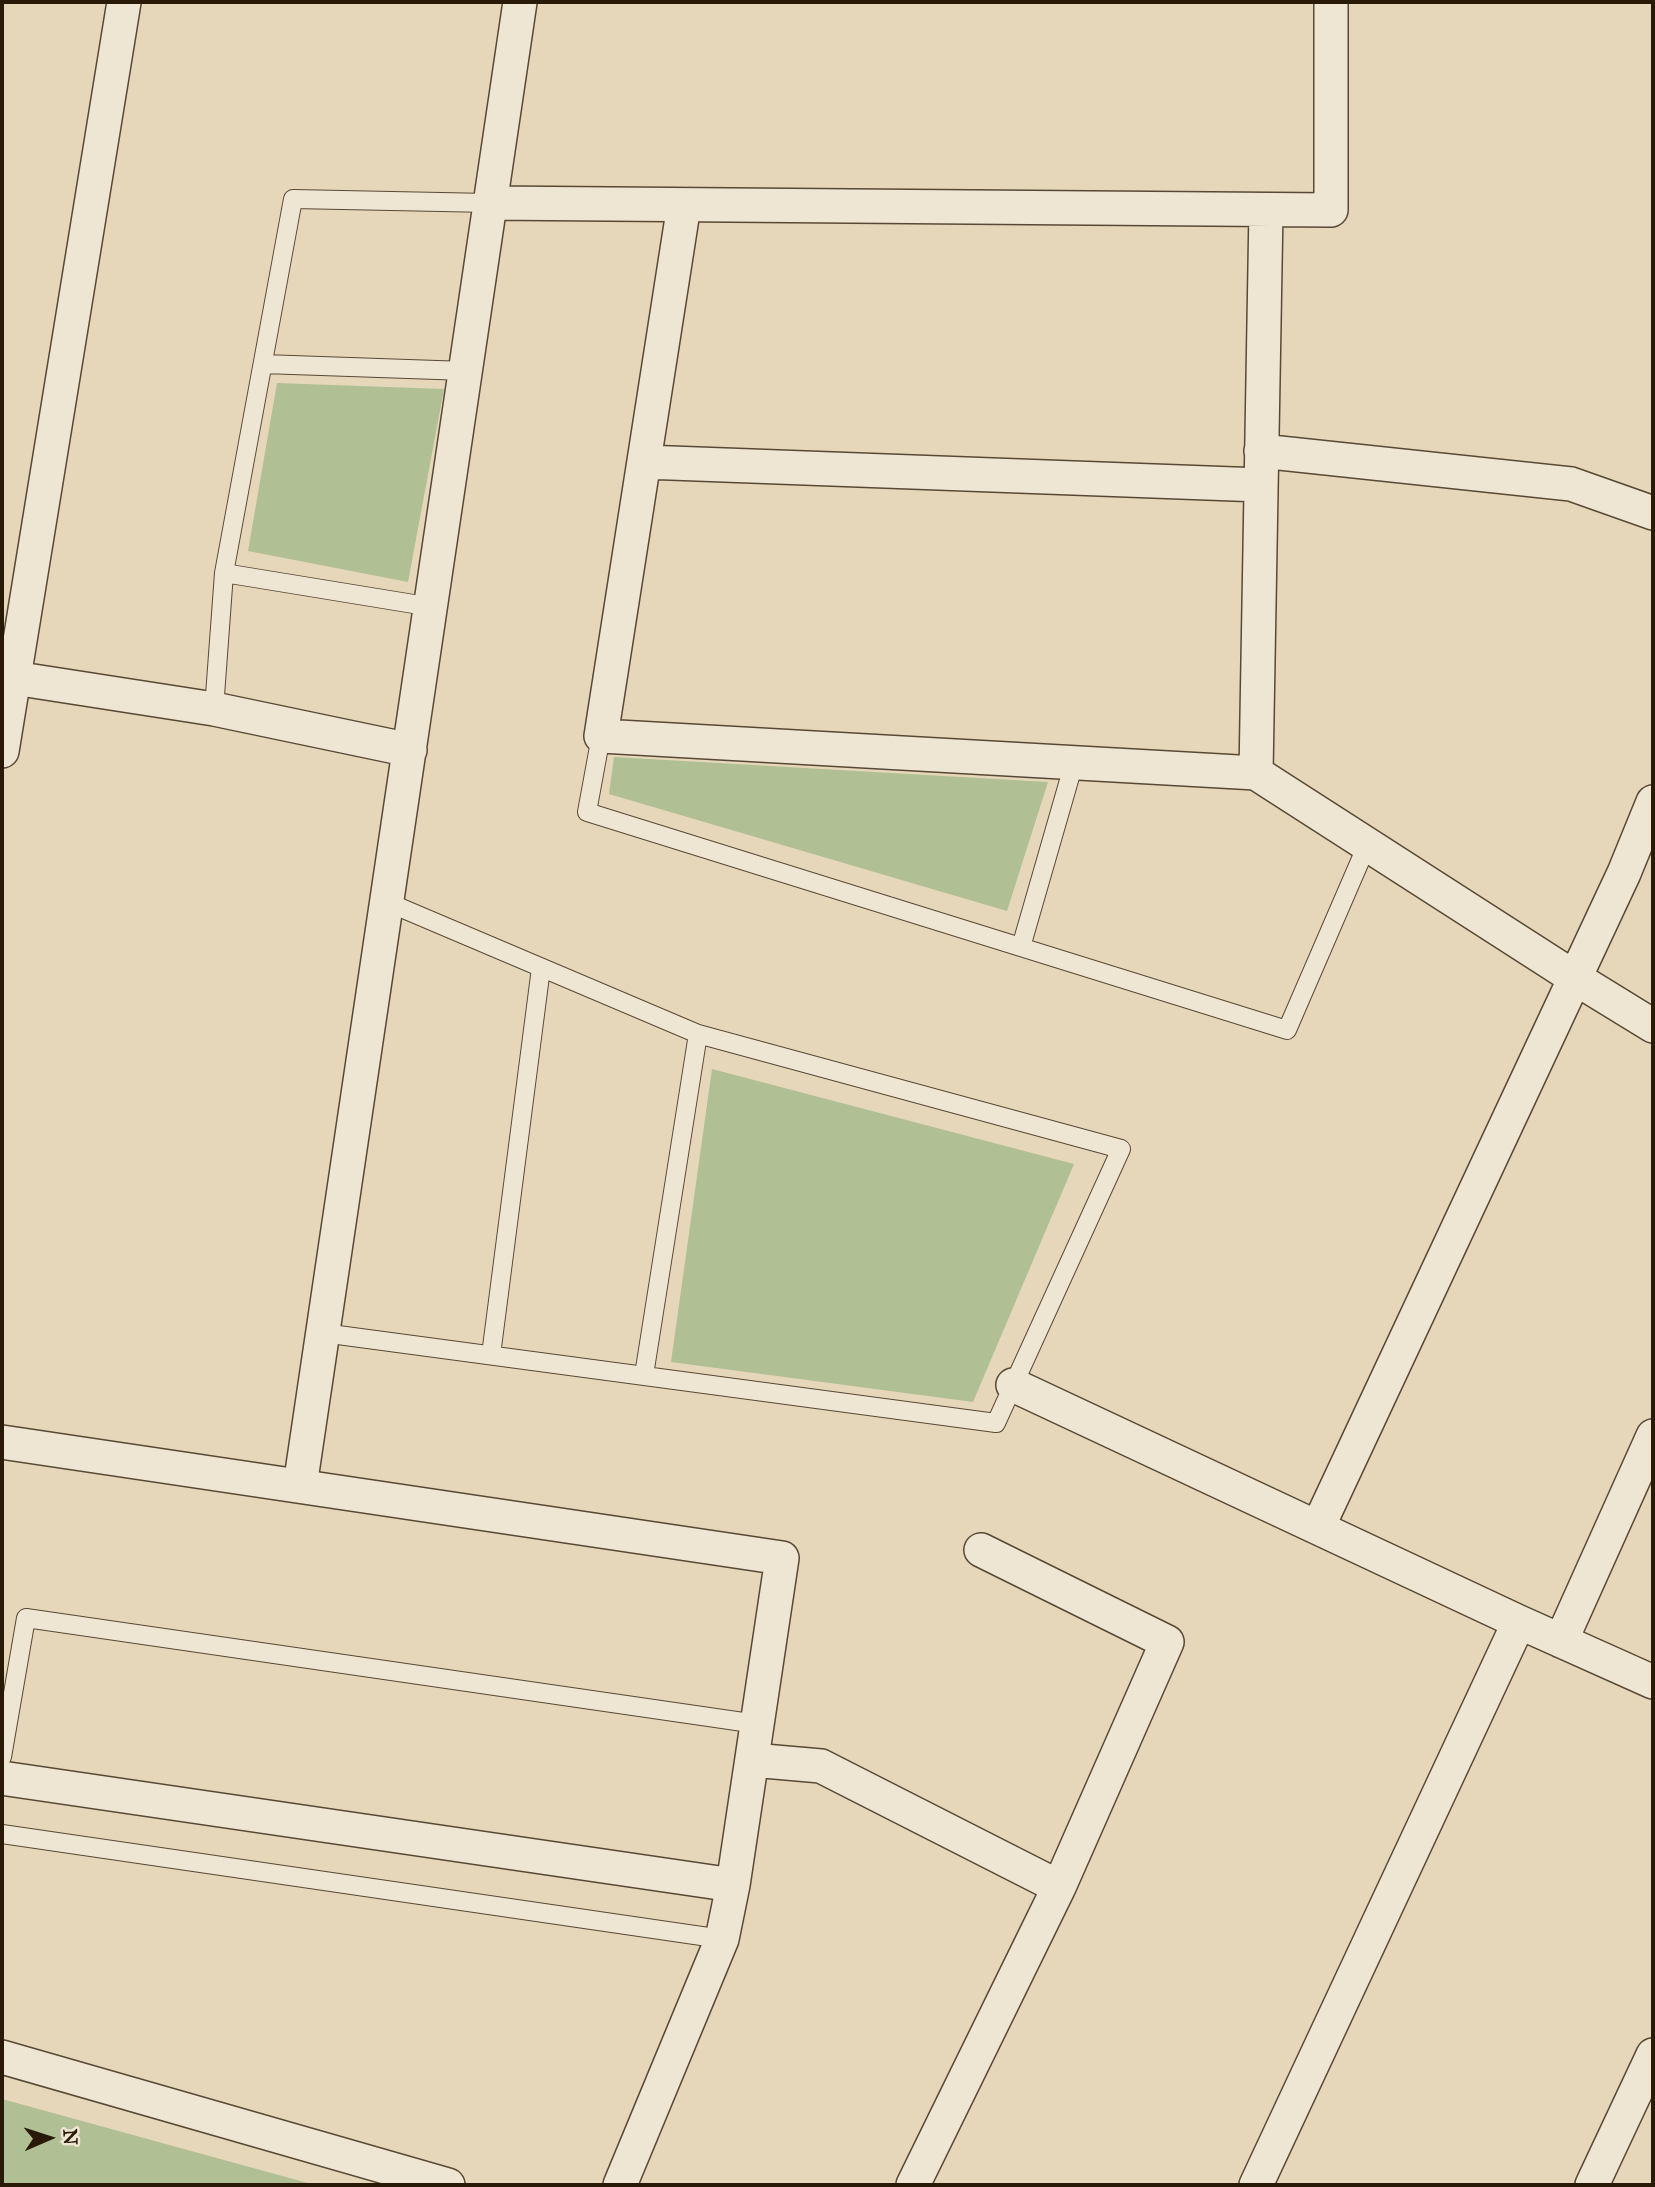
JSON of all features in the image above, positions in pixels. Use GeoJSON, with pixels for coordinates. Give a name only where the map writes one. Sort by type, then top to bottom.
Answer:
{"type":"FeatureCollection","features":[{"type":"Feature","properties":{"kind":"street"},"geometry":{"type":"LineString","coordinates":[[2,751],[124,2]]}},
{"type":"Feature","properties":{"kind":"street"},"geometry":{"type":"LineString","coordinates":[[300,1486],[520,2]]}},
{"type":"Feature","properties":{"kind":"street"},"geometry":{"type":"LineString","coordinates":[[490,203],[1331,210],[1331,2]]}},
{"type":"Feature","properties":{"kind":"street"},"geometry":{"type":"LineString","coordinates":[[684,205],[601,736],[1255,773],[1653,1026]]}},
{"type":"Feature","properties":{"kind":"street"},"geometry":{"type":"LineString","coordinates":[[1255,773],[1266,210]]}},
{"type":"Feature","properties":{"kind":"street"},"geometry":{"type":"LineString","coordinates":[[1261,451],[1572,484],[1653,513]]}},
{"type":"Feature","properties":{"kind":"street"},"geometry":{"type":"LineString","coordinates":[[644,462],[1261,485]]}},
{"type":"Feature","properties":{"kind":"street"},"geometry":{"type":"LineString","coordinates":[[14,678],[214,709],[410,750]]}},
{"type":"Feature","properties":{"kind":"street"},"geometry":{"type":"LineString","coordinates":[[1318,1527],[1624,873],[1653,802]]}},
{"type":"Feature","properties":{"kind":"street"},"geometry":{"type":"LineString","coordinates":[[1013,1385],[1653,1682]]}},
{"type":"Feature","properties":{"kind":"street"},"geometry":{"type":"LineString","coordinates":[[1561,1641],[1653,1436]]}},
{"type":"Feature","properties":{"kind":"street"},"geometry":{"type":"LineString","coordinates":[[2,1442],[782,1558],[733,1885],[722,1939],[620,2185]]}},
{"type":"Feature","properties":{"kind":"street"},"geometry":{"type":"LineString","coordinates":[[913,2185],[1059,1887],[1167,1642],[981,1549]]}},
{"type":"Feature","properties":{"kind":"street"},"geometry":{"type":"LineString","coordinates":[[1256,2185],[1519,1622]]}},
{"type":"Feature","properties":{"kind":"street"},"geometry":{"type":"LineString","coordinates":[[752,1760],[821,1766],[1059,1887]]}},
{"type":"Feature","properties":{"kind":"street"},"geometry":{"type":"LineString","coordinates":[[2,1778],[733,1885]]}},
{"type":"Feature","properties":{"kind":"street"},"geometry":{"type":"LineString","coordinates":[[1592,2185],[1653,2054]]}},
{"type":"Feature","properties":{"kind":"street"},"geometry":{"type":"LineString","coordinates":[[2,2057],[448,2185]]}},
{"type":"Feature","properties":{"kind":"lane"},"geometry":{"type":"LineString","coordinates":[[214,709],[224,573],[293,199],[490,203]]}},
{"type":"Feature","properties":{"kind":"lane"},"geometry":{"type":"LineString","coordinates":[[263,363],[466,371]]}},
{"type":"Feature","properties":{"kind":"lane"},"geometry":{"type":"LineString","coordinates":[[224,573],[432,607]]}},
{"type":"Feature","properties":{"kind":"lane"},"geometry":{"type":"LineString","coordinates":[[601,736],[587,812],[1287,1030],[1367,845]]}},
{"type":"Feature","properties":{"kind":"lane"},"geometry":{"type":"LineString","coordinates":[[1021,947],[1074,763]]}},
{"type":"Feature","properties":{"kind":"lane"},"geometry":{"type":"LineString","coordinates":[[323,1333],[996,1423],[1121,1149],[698,1034],[387,902]]}},
{"type":"Feature","properties":{"kind":"lane"},"geometry":{"type":"LineString","coordinates":[[491,1355],[541,968]]}},
{"type":"Feature","properties":{"kind":"lane"},"geometry":{"type":"LineString","coordinates":[[644,1376],[698,1034]]}},
{"type":"Feature","properties":{"kind":"lane"},"geometry":{"type":"LineString","coordinates":[[2,1757],[26,1618],[757,1724]]}},
{"type":"Feature","properties":{"kind":"lane"},"geometry":{"type":"LineString","coordinates":[[2,1834],[722,1939]]}},
{"type":"Feature","properties":{"kind":"green space"},"geometry":{"type":"Polygon","coordinates":[[[277,383],[444,389],[408,582],[248,551],[277,383]]]}},
{"type":"Feature","properties":{"kind":"green space"},"geometry":{"type":"Polygon","coordinates":[[[614,757],[1048,782],[1007,911],[609,794],[614,757]]]}},
{"type":"Feature","properties":{"kind":"green space"},"geometry":{"type":"Polygon","coordinates":[[[712,1069],[1074,1164],[973,1402],[671,1362],[712,1069]]]}},
{"type":"Feature","properties":{"kind":"green space"},"geometry":{"type":"Polygon","coordinates":[[[2,2099],[315,2185],[2,2185],[2,2099]]]}}]}
